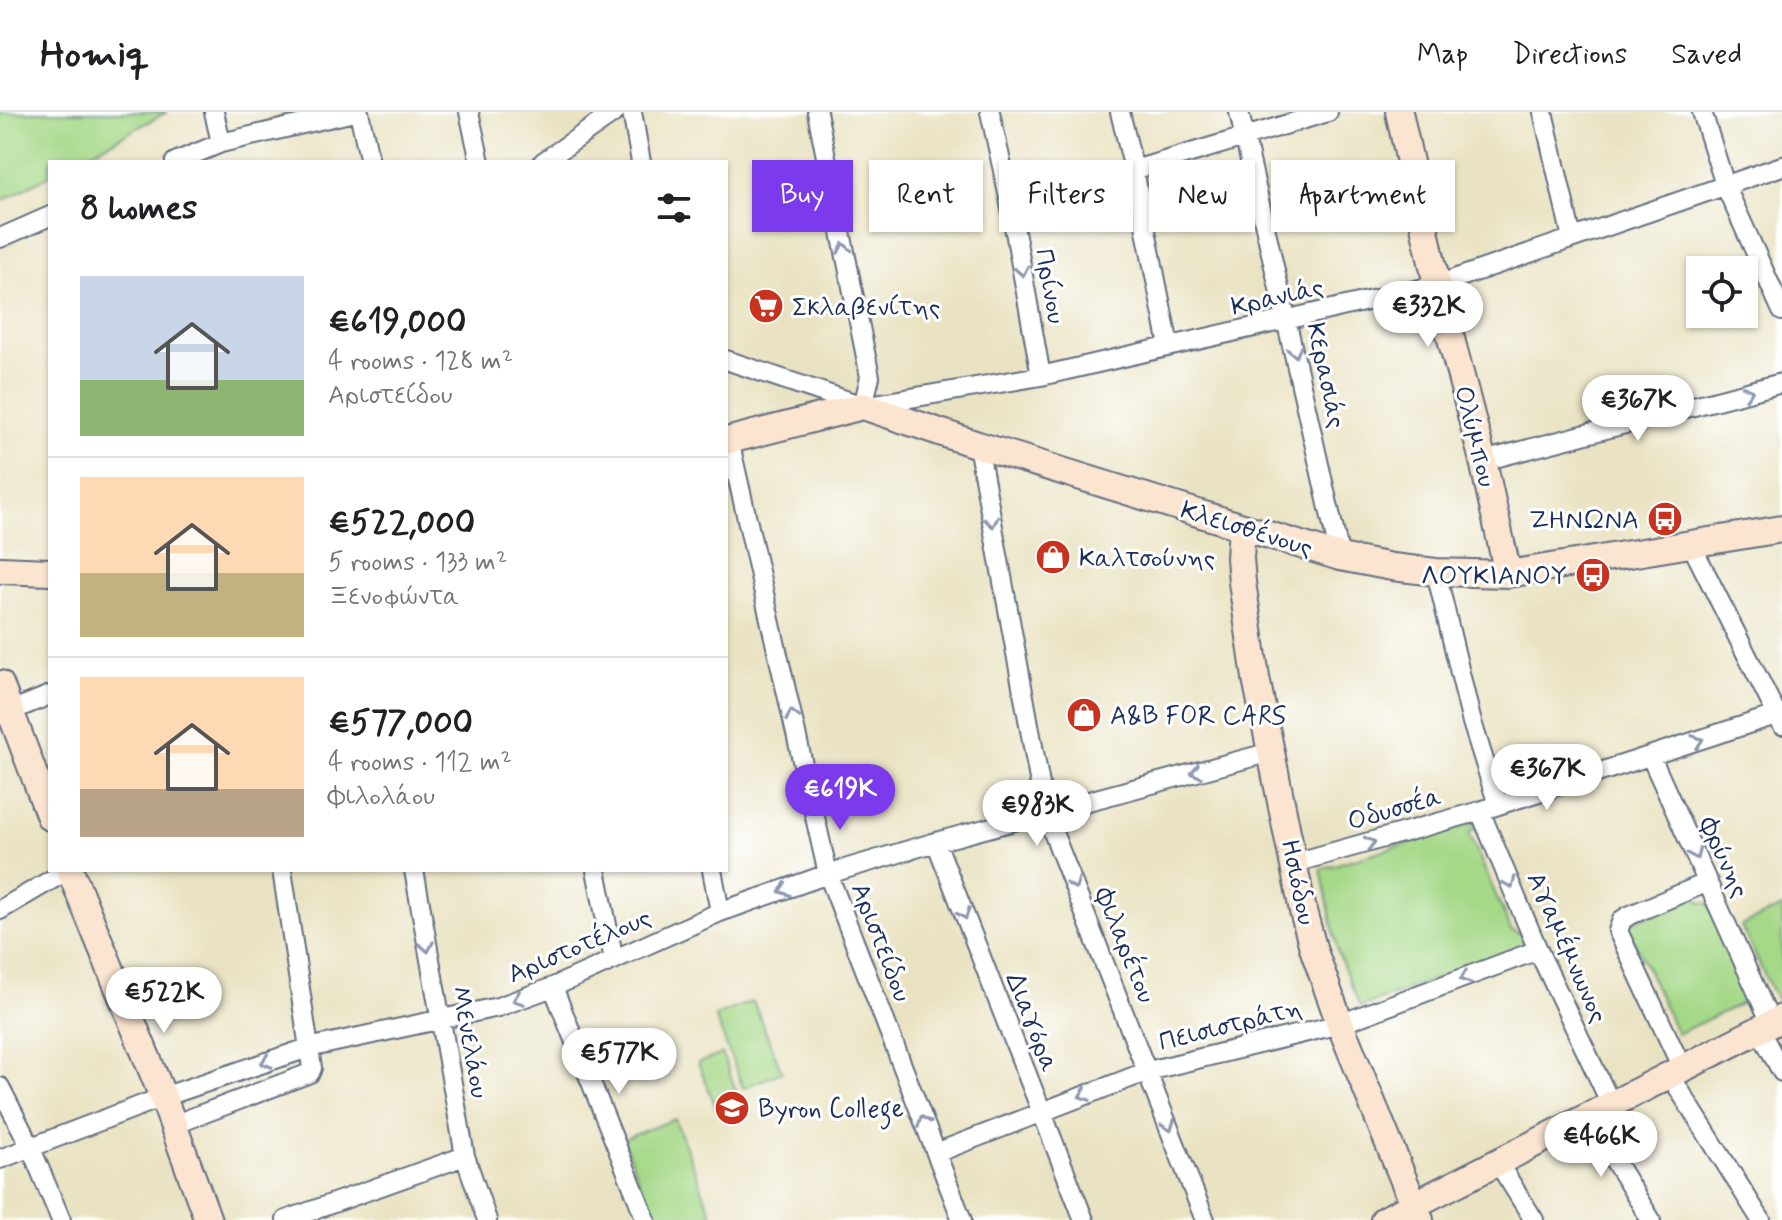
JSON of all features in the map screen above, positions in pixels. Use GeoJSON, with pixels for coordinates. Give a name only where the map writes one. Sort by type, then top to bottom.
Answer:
{"type":"FeatureCollection","features":[{"type":"Feature","properties":{"kind":"street"},"geometry":{"type":"LineString","coordinates":[[214,112],[221,143]]}},
{"type":"Feature","properties":{"kind":"street"},"geometry":{"type":"LineString","coordinates":[[180,160],[221,143],[357,112],[369,160]]}},
{"type":"Feature","properties":{"kind":"street"},"geometry":{"type":"LineString","coordinates":[[469,112],[480,160]]}},
{"type":"Feature","properties":{"kind":"street"},"geometry":{"type":"LineString","coordinates":[[546,160],[615,112]]}},
{"type":"Feature","properties":{"kind":"street"},"geometry":{"type":"LineString","coordinates":[[632,112],[641,160]]}},
{"type":"Feature","properties":{"kind":"street"},"geometry":{"type":"LineString","coordinates":[[817,112],[870,377],[863,406]]}},
{"type":"Feature","properties":{"kind":"street","name":"Πρίνου"},"geometry":{"type":"LineString","coordinates":[[990,112],[1001,160]]}},
{"type":"Feature","properties":{"kind":"street"},"geometry":{"type":"LineString","coordinates":[[1120,112],[1169,346]]}},
{"type":"Feature","properties":{"kind":"street","name":"Κερασιάς"},"geometry":{"type":"LineString","coordinates":[[1239,112],[1340,557]]}},
{"type":"Feature","properties":{"kind":"street"},"geometry":{"type":"LineString","coordinates":[[1134,170],[1328,112]]}},
{"type":"Feature","properties":{"kind":"street","name":"Ολύμπου"},"geometry":{"type":"LineString","coordinates":[[1399,112],[1437,285],[1483,461],[1508,574]]}},
{"type":"Feature","properties":{"kind":"street"},"geometry":{"type":"LineString","coordinates":[[1543,112],[1572,238]]}},
{"type":"Feature","properties":{"kind":"street"},"geometry":{"type":"LineString","coordinates":[[1702,112],[1725,185],[1782,311]]}},
{"type":"Feature","properties":{"kind":"street","name":"Κρανιάς"},"geometry":{"type":"LineString","coordinates":[[863,406],[1041,376],[1437,285],[1782,166]]}},
{"type":"Feature","properties":{"kind":"street"},"geometry":{"type":"LineString","coordinates":[[0,238],[48,217]]}},
{"type":"Feature","properties":{"kind":"street","name":"Πρίνου"},"geometry":{"type":"LineString","coordinates":[[1015,232],[1041,376]]}},
{"type":"Feature","properties":{"kind":"street"},"geometry":{"type":"LineString","coordinates":[[728,361],[863,406]]}},
{"type":"Feature","properties":{"kind":"street"},"geometry":{"type":"LineString","coordinates":[[1483,461],[1782,383]]}},
{"type":"Feature","properties":{"kind":"street"},"geometry":{"type":"LineString","coordinates":[[728,440],[863,406]]}},
{"type":"Feature","properties":{"kind":"street","name":"Κλεισθένους"},"geometry":{"type":"LineString","coordinates":[[863,406],[978,445],[1340,557],[1436,572],[1508,574],[1782,529]]}},
{"type":"Feature","properties":{"kind":"street","name":"Αριστείδου"},"geometry":{"type":"LineString","coordinates":[[728,440],[828,874],[962,1220]]}},
{"type":"Feature","properties":{"kind":"street","name":"Φιλαρέτου"},"geometry":{"type":"LineString","coordinates":[[978,445],[1045,812],[1205,1220]]}},
{"type":"Feature","properties":{"kind":"street","name":"Ησιόδου"},"geometry":{"type":"LineString","coordinates":[[1242,527],[1240,558],[1256,678],[1314,951],[1416,1212]]}},
{"type":"Feature","properties":{"kind":"street"},"geometry":{"type":"LineString","coordinates":[[1692,546],[1780,718]]}},
{"type":"Feature","properties":{"kind":"street"},"geometry":{"type":"LineString","coordinates":[[0,570],[48,572]]}},
{"type":"Feature","properties":{"kind":"street"},"geometry":{"type":"LineString","coordinates":[[1436,572],[1471,719],[1498,805]]}},
{"type":"Feature","properties":{"kind":"street"},"geometry":{"type":"LineString","coordinates":[[0,684],[5,714],[48,812]]}},
{"type":"Feature","properties":{"kind":"street"},"geometry":{"type":"LineString","coordinates":[[5,714],[48,696]]}},
{"type":"Feature","properties":{"kind":"street","name":"Οδυσσέα"},"geometry":{"type":"LineString","coordinates":[[1294,863],[1480,811],[1780,718]]}},
{"type":"Feature","properties":{"kind":"street","name":"Αριστοτέλους"},"geometry":{"type":"LineString","coordinates":[[0,1159],[163,1097],[308,1048],[498,1007],[553,987],[720,912],[828,874],[1271,752]]}},
{"type":"Feature","properties":{"kind":"street","name":"Φρύνης"},"geometry":{"type":"LineString","coordinates":[[1651,757],[1771,1023],[1782,1072]]}},
{"type":"Feature","properties":{"kind":"street","name":"Αγαμέμνωνος"},"geometry":{"type":"LineString","coordinates":[[1480,811],[1538,950],[1611,1104]]}},
{"type":"Feature","properties":{"kind":"street","name":"Διαγόρα"},"geometry":{"type":"LineString","coordinates":[[936,842],[1084,1220]]}},
{"type":"Feature","properties":{"kind":"street"},"geometry":{"type":"LineString","coordinates":[[0,910],[66,872]]}},
{"type":"Feature","properties":{"kind":"street"},"geometry":{"type":"LineString","coordinates":[[70,872],[163,1097],[208,1220]]}},
{"type":"Feature","properties":{"kind":"street"},"geometry":{"type":"LineString","coordinates":[[173,1125],[305,1077],[312,1068],[282,872]]}},
{"type":"Feature","properties":{"kind":"street","name":"Μενελάου"},"geometry":{"type":"LineString","coordinates":[[414,872],[465,1156],[487,1220]]}},
{"type":"Feature","properties":{"kind":"street"},"geometry":{"type":"LineString","coordinates":[[596,872],[614,960]]}},
{"type":"Feature","properties":{"kind":"street"},"geometry":{"type":"LineString","coordinates":[[712,872],[720,912]]}},
{"type":"Feature","properties":{"kind":"street"},"geometry":{"type":"LineString","coordinates":[[1708,882],[1628,916],[1622,920],[1618,931],[1676,1072],[1761,1220]]}},
{"type":"Feature","properties":{"kind":"street","name":"Πεισιστράτη"},"geometry":{"type":"LineString","coordinates":[[936,1153],[1148,1071],[1340,1024],[1538,950]]}},
{"type":"Feature","properties":{"kind":"street"},"geometry":{"type":"LineString","coordinates":[[553,987],[646,1220]]}},
{"type":"Feature","properties":{"kind":"street"},"geometry":{"type":"LineString","coordinates":[[1384,1220],[1416,1212],[1497,1161],[1771,1023]]}},
{"type":"Feature","properties":{"kind":"street"},"geometry":{"type":"LineString","coordinates":[[0,1087],[30,1146],[61,1220]]}},
{"type":"Feature","properties":{"kind":"street"},"geometry":{"type":"LineString","coordinates":[[1587,1116],[1651,1220]]}},
{"type":"Feature","properties":{"kind":"street"},"geometry":{"type":"LineString","coordinates":[[286,1220],[465,1156]]}},
{"type":"Feature","properties":{"kind":"street"},"geometry":{"type":"LineString","coordinates":[[1497,1161],[1534,1220]]}},
{"type":"Feature","properties":{"kind":"green space"},"geometry":{"type":"Polygon","coordinates":[[[0,112],[167,112],[78,160],[48,160],[48,176],[0,202],[0,112]]]}},
{"type":"Feature","properties":{"kind":"green space"},"geometry":{"type":"Polygon","coordinates":[[[1477,822],[1482,831],[1475,829],[1469,833],[1511,930],[1530,938],[1532,943],[1360,1007],[1338,953],[1321,869],[1477,822]]]}},
{"type":"Feature","properties":{"kind":"green space"},"geometry":{"type":"Polygon","coordinates":[[[1694,895],[1700,902],[1709,904],[1755,997],[1677,1034],[1627,925],[1694,895]]]}},
{"type":"Feature","properties":{"kind":"green space"},"geometry":{"type":"Polygon","coordinates":[[[1782,907],[1782,996],[1776,999],[1741,926],[1782,907]]]}},
{"type":"Feature","properties":{"kind":"green space"},"geometry":{"type":"Polygon","coordinates":[[[753,1001],[782,1072],[743,1088],[715,1016],[753,1001]]]}},
{"type":"Feature","properties":{"kind":"green space"},"geometry":{"type":"Polygon","coordinates":[[[722,1054],[740,1101],[717,1110],[698,1063],[722,1054]]]}},
{"type":"Feature","properties":{"kind":"green space"},"geometry":{"type":"Polygon","coordinates":[[[675,1119],[714,1220],[654,1220],[623,1139],[675,1119]]]}},
{"type":"Feature","properties":{"kind":"place","name":"Σκλαβενίτης"},"geometry":{"type":"Point","coordinates":[766,306]}},
{"type":"Feature","properties":{"kind":"place","name":"ΖΗΝΩΝΑ"},"geometry":{"type":"Point","coordinates":[1665,519]}},
{"type":"Feature","properties":{"kind":"place","name":"Καλτσούνης"},"geometry":{"type":"Point","coordinates":[1053,557]}},
{"type":"Feature","properties":{"kind":"place","name":"ΛΟΥΚΙΑΝΟΥ"},"geometry":{"type":"Point","coordinates":[1593,575]}},
{"type":"Feature","properties":{"kind":"place","name":"A&B FOR CARS"},"geometry":{"type":"Point","coordinates":[1084,715]}},
{"type":"Feature","properties":{"kind":"place","name":"Byron College"},"geometry":{"type":"Point","coordinates":[732,1108]}}]}
